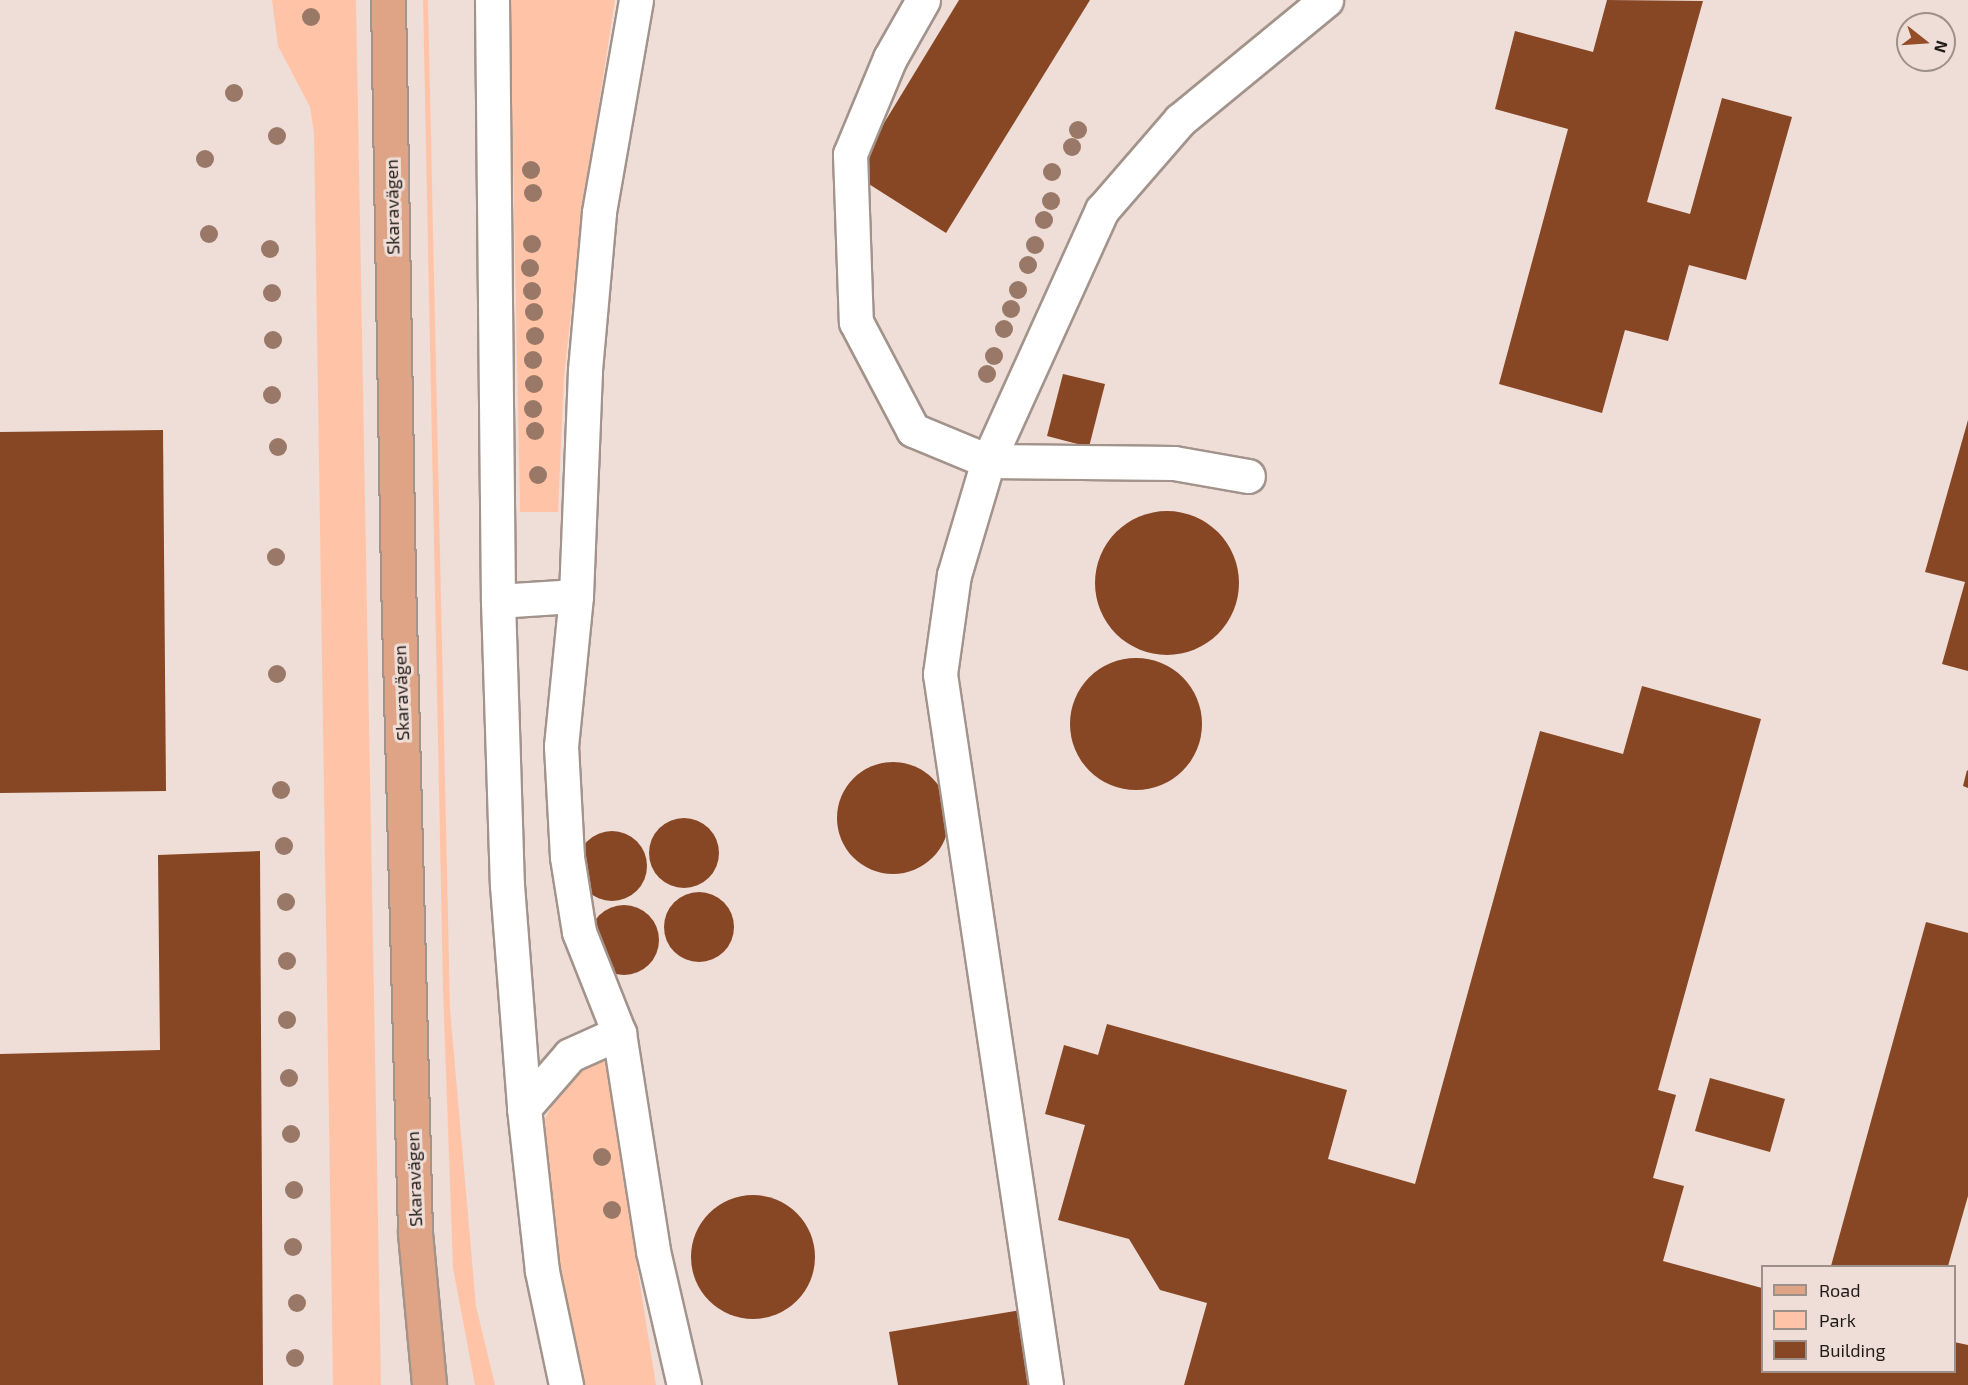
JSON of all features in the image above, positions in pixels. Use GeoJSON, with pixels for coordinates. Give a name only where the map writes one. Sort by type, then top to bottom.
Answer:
{"type":"FeatureCollection","features":[{"type":"Feature","properties":{"kind":"main road","name":"Skaravägen"},"geometry":{"type":"LineString","coordinates":[[388,0],[398,579],[415,1233],[429,1385]]}},
{"type":"Feature","properties":{"kind":"lane"},"geometry":{"type":"LineString","coordinates":[[492,0],[498,601],[507,885],[524,1108],[542,1271],[566,1385]]}},
{"type":"Feature","properties":{"kind":"lane"},"geometry":{"type":"LineString","coordinates":[[636,0],[599,213],[585,371],[576,596],[561,746],[567,857],[579,932],[619,1032],[653,1251],[684,1385]]}},
{"type":"Feature","properties":{"kind":"lane"},"geometry":{"type":"LineString","coordinates":[[923,0],[890,58],[850,154],[856,321],[913,430],[988,461],[1174,463],[1248,476]]}},
{"type":"Feature","properties":{"kind":"lane"},"geometry":{"type":"LineString","coordinates":[[1046,1385],[940,674],[954,575],[988,461],[1102,210],[1180,120],[1326,0]]}},
{"type":"Feature","properties":{"kind":"lane"},"geometry":{"type":"LineString","coordinates":[[498,601],[576,596]]}},
{"type":"Feature","properties":{"kind":"lane"},"geometry":{"type":"LineString","coordinates":[[524,1108],[570,1055],[619,1032]]}},
{"type":"Feature","properties":{"kind":"green space"},"geometry":{"type":"Polygon","coordinates":[[[272,0],[356,0],[381,1385],[333,1385],[314,133],[310,107],[278,46],[272,0]]]}},
{"type":"Feature","properties":{"kind":"green space"},"geometry":{"type":"Polygon","coordinates":[[[423,0],[428,0],[450,1009],[476,1306],[495,1385],[475,1385],[453,1268],[443,989],[423,0]]]}},
{"type":"Feature","properties":{"kind":"green space"},"geometry":{"type":"Polygon","coordinates":[[[510,0],[615,0],[581,221],[564,377],[558,512],[520,512],[510,0]]]}},
{"type":"Feature","properties":{"kind":"green space"},"geometry":{"type":"Polygon","coordinates":[[[606,1056],[656,1385],[583,1385],[566,1307],[547,1178],[545,1119],[567,1078],[586,1062],[606,1056]]]}},
{"type":"Feature","properties":{"kind":"building"},"geometry":{"type":"Polygon","coordinates":[[[959,0],[1090,0],[946,233],[853,174],[959,0]]]}},
{"type":"Feature","properties":{"kind":"building"},"geometry":{"type":"Polygon","coordinates":[[[1607,0],[1703,1],[1647,202],[1690,214],[1722,98],[1792,117],[1746,280],[1689,265],[1668,341],[1625,330],[1602,413],[1499,384],[1568,129],[1495,109],[1515,31],[1593,52],[1607,0]]]}},
{"type":"Feature","properties":{"kind":"building"},"geometry":{"type":"Polygon","coordinates":[[[1063,374],[1105,384],[1089,447],[1047,436],[1063,374]]]}},
{"type":"Feature","properties":{"kind":"building"},"geometry":{"type":"Polygon","coordinates":[[[1968,420],[1968,671],[1942,664],[1965,582],[1925,572],[1968,420]]]}},
{"type":"Feature","properties":{"kind":"building"},"geometry":{"type":"Polygon","coordinates":[[[163,430],[166,791],[0,793],[0,432],[163,430]]]}},
{"type":"Feature","properties":{"kind":"building"},"geometry":{"type":"Polygon","coordinates":[[[1167,511],[1194,517],[1207,523],[1218,532],[1227,543],[1233,556],[1239,583],[1233,610],[1227,623],[1218,634],[1207,643],[1194,649],[1167,655],[1140,649],[1127,643],[1116,634],[1107,623],[1101,610],[1095,583],[1101,556],[1107,543],[1116,532],[1127,523],[1140,517],[1167,511]]]}},
{"type":"Feature","properties":{"kind":"building"},"geometry":{"type":"Polygon","coordinates":[[[1136,658],[1161,663],[1183,677],[1197,699],[1202,724],[1197,749],[1183,771],[1161,785],[1136,790],[1111,785],[1089,771],[1075,749],[1070,724],[1075,699],[1089,677],[1111,663],[1136,658]]]}},
{"type":"Feature","properties":{"kind":"building"},"geometry":{"type":"Polygon","coordinates":[[[1642,686],[1761,719],[1658,1090],[1676,1095],[1653,1178],[1684,1186],[1663,1261],[1761,1288],[1761,1373],[1956,1373],[1956,1342],[1968,1345],[1968,1385],[1184,1385],[1207,1303],[1160,1290],[1129,1239],[1058,1220],[1085,1125],[1045,1114],[1064,1045],[1098,1055],[1107,1024],[1347,1090],[1328,1159],[1415,1184],[1540,731],[1623,754],[1642,686]]]}},
{"type":"Feature","properties":{"kind":"building"},"geometry":{"type":"Polygon","coordinates":[[[893,762],[915,766],[933,778],[945,796],[949,818],[945,840],[933,858],[915,870],[893,874],[871,870],[853,858],[841,840],[837,818],[841,796],[853,778],[871,766],[893,762]]]}},
{"type":"Feature","properties":{"kind":"building"},"geometry":{"type":"Polygon","coordinates":[[[1968,771],[1968,788],[1963,786],[1968,771]]]}},
{"type":"Feature","properties":{"kind":"building"},"geometry":{"type":"Polygon","coordinates":[[[691,818],[704,824],[713,833],[717,839],[719,853],[717,867],[709,878],[698,886],[677,888],[659,878],[651,867],[649,846],[659,828],[670,820],[691,818]]]}},
{"type":"Feature","properties":{"kind":"building"},"geometry":{"type":"Polygon","coordinates":[[[619,831],[632,837],[641,846],[645,852],[647,866],[645,880],[637,891],[626,899],[605,901],[587,891],[579,880],[577,859],[587,841],[598,833],[619,831]]]}},
{"type":"Feature","properties":{"kind":"building"},"geometry":{"type":"Polygon","coordinates":[[[260,851],[263,1385],[0,1385],[0,1054],[160,1050],[158,855],[260,851]]]}},
{"type":"Feature","properties":{"kind":"building"},"geometry":{"type":"Polygon","coordinates":[[[706,892],[719,898],[728,907],[732,913],[734,927],[732,941],[724,952],[713,960],[692,962],[674,952],[666,941],[664,920],[674,902],[685,894],[706,892]]]}},
{"type":"Feature","properties":{"kind":"building"},"geometry":{"type":"Polygon","coordinates":[[[631,905],[644,911],[653,920],[657,926],[659,940],[657,954],[649,965],[638,973],[617,975],[599,965],[591,954],[589,933],[599,915],[610,907],[631,905]]]}},
{"type":"Feature","properties":{"kind":"building"},"geometry":{"type":"Polygon","coordinates":[[[1926,922],[1968,933],[1968,1196],[1948,1265],[1831,1265],[1926,922]]]}},
{"type":"Feature","properties":{"kind":"building"},"geometry":{"type":"Polygon","coordinates":[[[1710,1078],[1785,1099],[1770,1152],[1695,1131],[1710,1078]]]}},
{"type":"Feature","properties":{"kind":"building"},"geometry":{"type":"Polygon","coordinates":[[[753,1195],[777,1200],[797,1213],[810,1233],[815,1257],[810,1281],[797,1301],[777,1314],[753,1319],[729,1314],[709,1301],[696,1281],[691,1257],[696,1233],[709,1213],[729,1200],[753,1195]]]}},
{"type":"Feature","properties":{"kind":"building"},"geometry":{"type":"Polygon","coordinates":[[[1021,1310],[1033,1385],[898,1385],[889,1332],[1021,1310]]]}}]}
